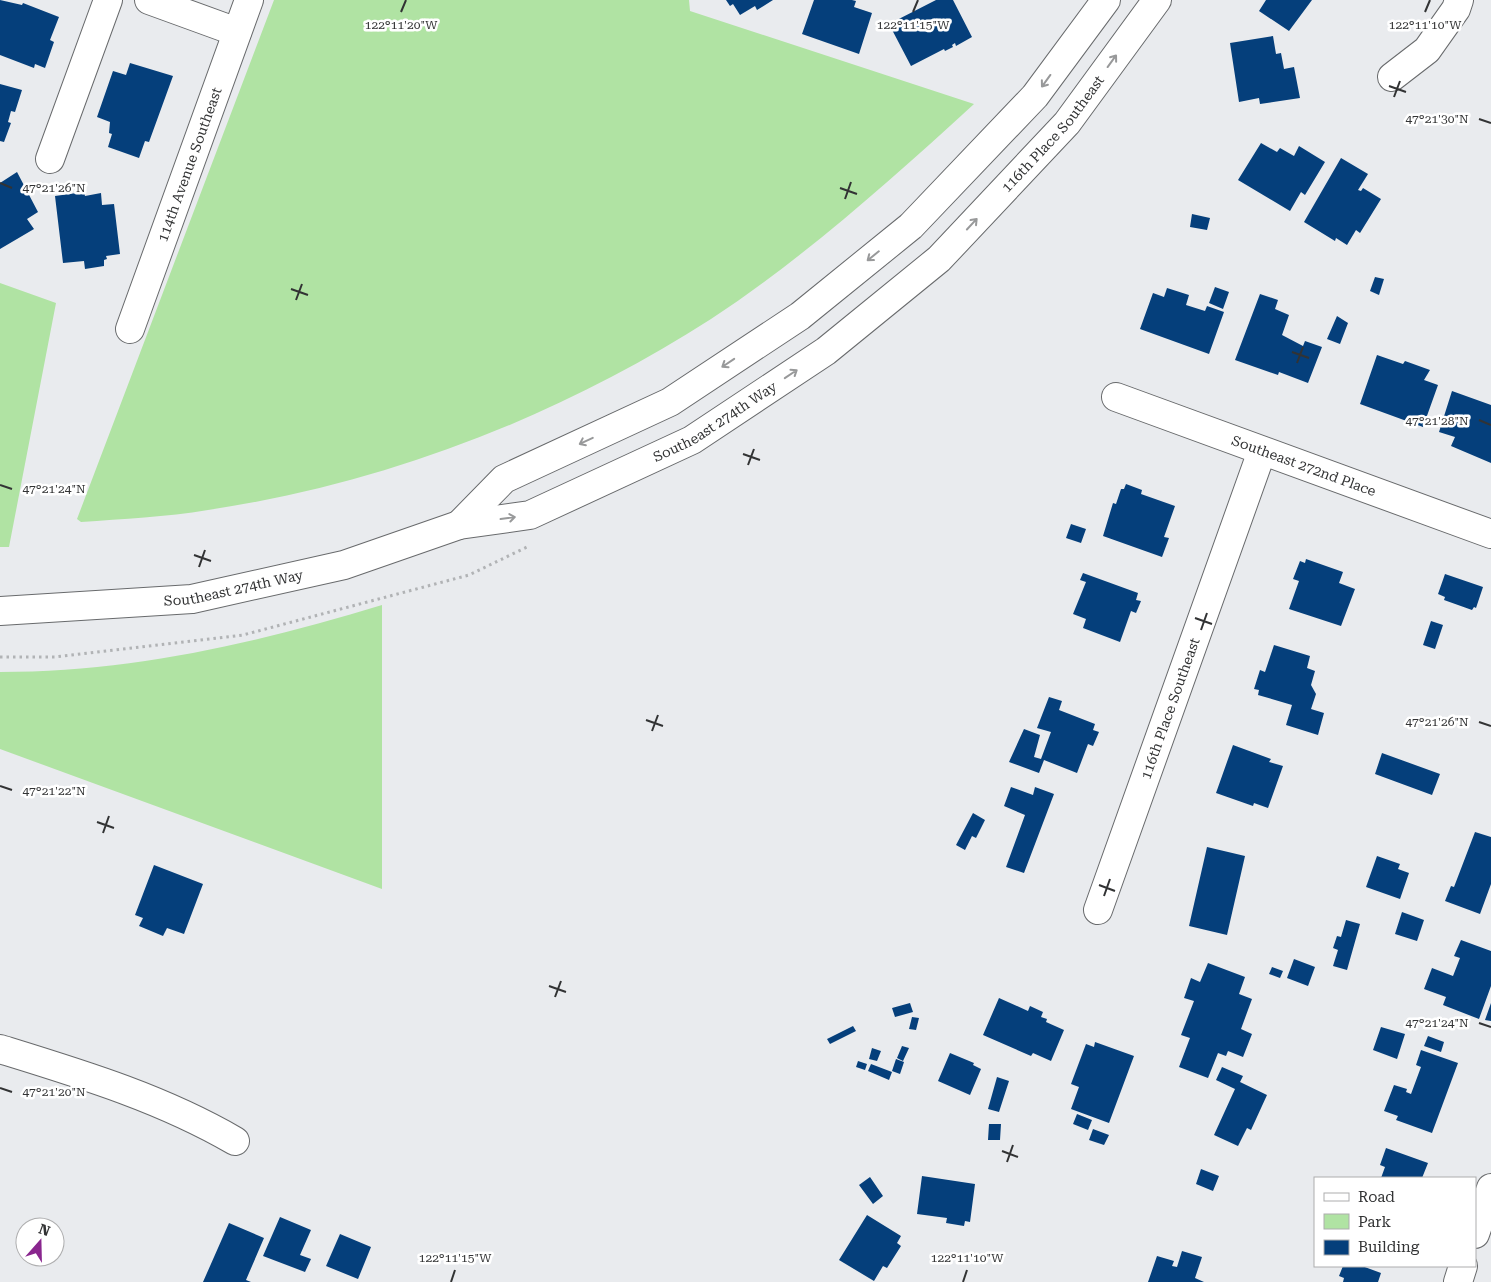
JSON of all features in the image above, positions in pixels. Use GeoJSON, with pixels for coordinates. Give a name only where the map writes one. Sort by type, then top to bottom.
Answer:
{"type":"FeatureCollection","features":[{"type":"Feature","properties":{"kind":"main road"},"geometry":{"type":"LineString","coordinates":[[50,160],[108,0]]}},
{"type":"Feature","properties":{"kind":"main road"},"geometry":{"type":"LineString","coordinates":[[149,0],[237,32]]}},
{"type":"Feature","properties":{"kind":"main road","name":"114th Avenue Southeast"},"geometry":{"type":"LineString","coordinates":[[130,328],[249,0]]}},
{"type":"Feature","properties":{"kind":"main road","name":"Southeast 274th Way"},"geometry":{"type":"LineString","coordinates":[[459,525],[504,479],[670,402],[687,391],[800,316],[911,226],[1036,96],[1106,0]]}},
{"type":"Feature","properties":{"kind":"main road","name":"116th Place Southeast"},"geometry":{"type":"LineString","coordinates":[[939,259],[1067,123],[1157,0]]}},
{"type":"Feature","properties":{"kind":"main road"},"geometry":{"type":"LineString","coordinates":[[1392,77],[1427,50],[1456,9],[1459,0]]}},
{"type":"Feature","properties":{"kind":"main road","name":"Southeast 274th Way"},"geometry":{"type":"LineString","coordinates":[[0,611],[192,599],[344,565],[459,525],[530,515],[692,440],[826,351],[939,259]]}},
{"type":"Feature","properties":{"kind":"main road","name":"Southeast 272nd Place"},"geometry":{"type":"LineString","coordinates":[[1116,397],[1491,534]]}},
{"type":"Feature","properties":{"kind":"main road","name":"116th Place Southeast"},"geometry":{"type":"LineString","coordinates":[[1098,910],[1262,451]]}},
{"type":"Feature","properties":{"kind":"main road"},"geometry":{"type":"LineString","coordinates":[[0,1049],[88,1076],[194,1117],[234,1141]]}},
{"type":"Feature","properties":{"kind":"main road"},"geometry":{"type":"LineString","coordinates":[[1476,1231],[1491,1188]]}},
{"type":"Feature","properties":{"kind":"main road"},"geometry":{"type":"LineString","coordinates":[[1458,1282],[1464,1267]]}},
{"type":"Feature","properties":{"kind":"green space"},"geometry":{"type":"Polygon","coordinates":[[[274,0],[689,0],[690,11],[974,104],[847,217],[746,295],[711,319],[653,354],[593,386],[532,415],[469,441],[405,464],[341,483],[275,498],[192,512],[144,518],[81,522],[77,519],[274,0]]]}},
{"type":"Feature","properties":{"kind":"green space"},"geometry":{"type":"Polygon","coordinates":[[[0,283],[56,303],[9,547],[0,547],[0,283]]]}},
{"type":"Feature","properties":{"kind":"green space"},"geometry":{"type":"Polygon","coordinates":[[[382,605],[382,889],[0,749],[0,672],[98,667],[194,653],[288,632],[382,605]]]}},
{"type":"Feature","properties":{"kind":"building"},"geometry":{"type":"Polygon","coordinates":[[[0,0],[22,5],[23,3],[59,17],[50,40],[54,42],[45,68],[35,64],[34,68],[0,55],[0,0]]]}},
{"type":"Feature","properties":{"kind":"building"},"geometry":{"type":"Polygon","coordinates":[[[726,0],[773,0],[757,10],[755,6],[740,15],[733,4],[730,6],[726,0]]]}},
{"type":"Feature","properties":{"kind":"building"},"geometry":{"type":"Polygon","coordinates":[[[814,0],[852,0],[856,1],[854,7],[872,13],[859,54],[802,34],[814,0]]]}},
{"type":"Feature","properties":{"kind":"building"},"geometry":{"type":"Polygon","coordinates":[[[936,0],[953,0],[972,37],[956,46],[955,43],[952,45],[953,47],[945,51],[944,49],[911,66],[889,24],[936,0]]]}},
{"type":"Feature","properties":{"kind":"building"},"geometry":{"type":"Polygon","coordinates":[[[1266,0],[1312,0],[1289,31],[1259,11],[1266,0]]]}},
{"type":"Feature","properties":{"kind":"building"},"geometry":{"type":"Polygon","coordinates":[[[1273,36],[1276,54],[1281,53],[1284,69],[1294,67],[1300,98],[1260,104],[1259,98],[1239,102],[1230,43],[1273,36]]]}},
{"type":"Feature","properties":{"kind":"building"},"geometry":{"type":"Polygon","coordinates":[[[130,63],[173,76],[149,142],[145,141],[139,158],[108,147],[112,134],[109,133],[110,122],[97,117],[113,71],[126,75],[130,63]]]}},
{"type":"Feature","properties":{"kind":"building"},"geometry":{"type":"Polygon","coordinates":[[[0,84],[22,90],[15,112],[11,111],[8,122],[11,123],[4,142],[0,141],[0,84]]]}},
{"type":"Feature","properties":{"kind":"building"},"geometry":{"type":"Polygon","coordinates":[[[1261,143],[1277,152],[1280,148],[1294,156],[1299,146],[1325,162],[1305,195],[1301,192],[1290,211],[1238,180],[1261,143]]]}},
{"type":"Feature","properties":{"kind":"building"},"geometry":{"type":"Polygon","coordinates":[[[1341,158],[1368,174],[1358,190],[1361,191],[1363,188],[1381,199],[1360,233],[1356,230],[1347,245],[1336,238],[1335,241],[1304,222],[1341,158]]]}},
{"type":"Feature","properties":{"kind":"building"},"geometry":{"type":"Polygon","coordinates":[[[17,172],[38,212],[27,219],[34,229],[0,249],[0,183],[17,172]]]}},
{"type":"Feature","properties":{"kind":"building"},"geometry":{"type":"Polygon","coordinates":[[[84,192],[85,196],[101,193],[102,205],[114,204],[120,254],[106,256],[107,259],[104,260],[104,266],[85,269],[84,261],[63,263],[55,196],[84,192]]]}},
{"type":"Feature","properties":{"kind":"building"},"geometry":{"type":"Polygon","coordinates":[[[1192,214],[1210,218],[1207,230],[1190,227],[1192,214]]]}},
{"type":"Feature","properties":{"kind":"building"},"geometry":{"type":"Polygon","coordinates":[[[1375,277],[1384,279],[1379,295],[1370,291],[1375,277]]]}},
{"type":"Feature","properties":{"kind":"building"},"geometry":{"type":"Polygon","coordinates":[[[1215,287],[1229,292],[1223,309],[1209,303],[1215,287]]]}},
{"type":"Feature","properties":{"kind":"building"},"geometry":{"type":"Polygon","coordinates":[[[1167,288],[1189,295],[1186,305],[1205,311],[1207,306],[1224,312],[1209,354],[1140,329],[1153,293],[1164,297],[1167,288]]]}},
{"type":"Feature","properties":{"kind":"building"},"geometry":{"type":"Polygon","coordinates":[[[1260,294],[1278,300],[1275,309],[1289,315],[1282,335],[1303,346],[1305,341],[1322,347],[1308,383],[1279,372],[1278,375],[1235,360],[1260,294]]]}},
{"type":"Feature","properties":{"kind":"building"},"geometry":{"type":"Polygon","coordinates":[[[1337,316],[1348,323],[1340,344],[1327,339],[1337,316]]]}},
{"type":"Feature","properties":{"kind":"building"},"geometry":{"type":"Polygon","coordinates":[[[1377,355],[1403,364],[1405,361],[1430,370],[1424,380],[1438,385],[1423,427],[1360,404],[1377,355]]]}},
{"type":"Feature","properties":{"kind":"building"},"geometry":{"type":"Polygon","coordinates":[[[1452,391],[1491,405],[1491,463],[1451,446],[1455,437],[1439,432],[1452,391]]]}},
{"type":"Feature","properties":{"kind":"building"},"geometry":{"type":"Polygon","coordinates":[[[1126,484],[1142,490],[1141,494],[1175,506],[1164,537],[1169,538],[1162,557],[1103,536],[1113,503],[1116,504],[1121,489],[1124,489],[1126,484]]]}},
{"type":"Feature","properties":{"kind":"building"},"geometry":{"type":"Polygon","coordinates":[[[1071,524],[1086,529],[1081,543],[1066,538],[1071,524]]]}},
{"type":"Feature","properties":{"kind":"building"},"geometry":{"type":"Polygon","coordinates":[[[1306,559],[1343,572],[1339,583],[1355,589],[1341,626],[1289,609],[1299,581],[1293,579],[1300,561],[1305,563],[1306,559]]]}},
{"type":"Feature","properties":{"kind":"building"},"geometry":{"type":"Polygon","coordinates":[[[1083,573],[1138,593],[1136,600],[1141,601],[1136,613],[1131,611],[1120,642],[1083,628],[1086,619],[1073,614],[1086,582],[1080,580],[1083,573]]]}},
{"type":"Feature","properties":{"kind":"building"},"geometry":{"type":"Polygon","coordinates":[[[1445,574],[1483,587],[1476,608],[1474,607],[1472,610],[1444,600],[1445,597],[1438,594],[1445,574]]]}},
{"type":"Feature","properties":{"kind":"building"},"geometry":{"type":"Polygon","coordinates":[[[1431,621],[1443,625],[1435,649],[1423,645],[1431,621]]]}},
{"type":"Feature","properties":{"kind":"building"},"geometry":{"type":"Polygon","coordinates":[[[1274,645],[1310,656],[1307,668],[1315,671],[1311,685],[1316,694],[1311,709],[1324,713],[1318,735],[1286,725],[1292,705],[1258,695],[1259,690],[1254,689],[1260,670],[1265,672],[1274,645]]]}},
{"type":"Feature","properties":{"kind":"building"},"geometry":{"type":"Polygon","coordinates":[[[1049,697],[1062,701],[1059,710],[1095,724],[1093,730],[1099,732],[1093,746],[1088,744],[1077,773],[1044,760],[1039,773],[1009,762],[1024,729],[1040,735],[1034,757],[1041,759],[1051,732],[1037,728],[1049,697]]]}},
{"type":"Feature","properties":{"kind":"building"},"geometry":{"type":"Polygon","coordinates":[[[1233,745],[1271,759],[1269,762],[1283,766],[1268,808],[1254,803],[1253,806],[1216,793],[1233,745]]]}},
{"type":"Feature","properties":{"kind":"building"},"geometry":{"type":"Polygon","coordinates":[[[1382,753],[1440,774],[1432,795],[1375,774],[1382,753]]]}},
{"type":"Feature","properties":{"kind":"building"},"geometry":{"type":"Polygon","coordinates":[[[1011,787],[1033,795],[1035,787],[1054,794],[1024,873],[1006,867],[1025,815],[1004,806],[1011,787]]]}},
{"type":"Feature","properties":{"kind":"building"},"geometry":{"type":"Polygon","coordinates":[[[973,813],[985,820],[976,838],[972,836],[965,850],[956,845],[973,813]]]}},
{"type":"Feature","properties":{"kind":"building"},"geometry":{"type":"Polygon","coordinates":[[[1475,832],[1491,837],[1491,884],[1480,914],[1445,901],[1451,886],[1454,887],[1475,832]]]}},
{"type":"Feature","properties":{"kind":"building"},"geometry":{"type":"Polygon","coordinates":[[[1207,847],[1245,856],[1227,935],[1189,926],[1207,847]]]}},
{"type":"Feature","properties":{"kind":"building"},"geometry":{"type":"Polygon","coordinates":[[[1377,856],[1400,864],[1398,869],[1409,873],[1400,899],[1366,887],[1377,856]]]}},
{"type":"Feature","properties":{"kind":"building"},"geometry":{"type":"Polygon","coordinates":[[[154,865],[203,884],[184,934],[167,928],[163,936],[139,926],[143,918],[135,915],[154,865]]]}},
{"type":"Feature","properties":{"kind":"building"},"geometry":{"type":"Polygon","coordinates":[[[1402,912],[1424,920],[1417,941],[1395,934],[1402,912]]]}},
{"type":"Feature","properties":{"kind":"building"},"geometry":{"type":"Polygon","coordinates":[[[1346,920],[1360,924],[1347,970],[1333,966],[1338,950],[1333,948],[1337,936],[1341,937],[1346,920]]]}},
{"type":"Feature","properties":{"kind":"building"},"geometry":{"type":"Polygon","coordinates":[[[1461,940],[1491,951],[1491,986],[1479,1019],[1443,1005],[1446,997],[1424,989],[1432,968],[1453,976],[1460,958],[1454,956],[1461,940]]]}},
{"type":"Feature","properties":{"kind":"building"},"geometry":{"type":"Polygon","coordinates":[[[1294,959],[1315,967],[1308,986],[1287,978],[1294,959]]]}},
{"type":"Feature","properties":{"kind":"building"},"geometry":{"type":"Polygon","coordinates":[[[1208,963],[1245,977],[1239,994],[1252,999],[1241,1029],[1252,1034],[1243,1057],[1228,1051],[1226,1056],[1218,1053],[1208,1078],[1179,1067],[1190,1038],[1181,1035],[1194,1001],[1184,998],[1191,978],[1200,982],[1208,963]]]}},
{"type":"Feature","properties":{"kind":"building"},"geometry":{"type":"Polygon","coordinates":[[[1272,967],[1283,971],[1280,978],[1269,974],[1272,967]]]}},
{"type":"Feature","properties":{"kind":"building"},"geometry":{"type":"Polygon","coordinates":[[[999,998],[1028,1011],[1030,1006],[1043,1012],[1041,1017],[1047,1019],[1046,1022],[1064,1030],[1051,1061],[1033,1053],[1031,1056],[983,1035],[999,998]]]}},
{"type":"Feature","properties":{"kind":"building"},"geometry":{"type":"Polygon","coordinates":[[[910,1003],[913,1012],[895,1017],[892,1008],[910,1003]]]}},
{"type":"Feature","properties":{"kind":"building"},"geometry":{"type":"Polygon","coordinates":[[[1491,1003],[1491,1021],[1485,1020],[1491,1003]]]}},
{"type":"Feature","properties":{"kind":"building"},"geometry":{"type":"Polygon","coordinates":[[[912,1017],[919,1018],[916,1030],[909,1029],[912,1017]]]}},
{"type":"Feature","properties":{"kind":"building"},"geometry":{"type":"Polygon","coordinates":[[[853,1026],[856,1031],[830,1044],[827,1039],[853,1026]]]}},
{"type":"Feature","properties":{"kind":"building"},"geometry":{"type":"Polygon","coordinates":[[[1381,1027],[1405,1034],[1397,1059],[1373,1050],[1381,1027]]]}},
{"type":"Feature","properties":{"kind":"building"},"geometry":{"type":"Polygon","coordinates":[[[1428,1036],[1444,1042],[1441,1052],[1424,1046],[1428,1036]]]}},
{"type":"Feature","properties":{"kind":"building"},"geometry":{"type":"Polygon","coordinates":[[[1095,1042],[1134,1056],[1109,1123],[1071,1109],[1079,1087],[1071,1084],[1086,1044],[1094,1047],[1095,1042]]]}},
{"type":"Feature","properties":{"kind":"building"},"geometry":{"type":"Polygon","coordinates":[[[902,1046],[909,1048],[903,1061],[897,1058],[902,1046]]]}},
{"type":"Feature","properties":{"kind":"building"},"geometry":{"type":"Polygon","coordinates":[[[872,1048],[881,1051],[877,1061],[869,1059],[872,1048]]]}},
{"type":"Feature","properties":{"kind":"building"},"geometry":{"type":"Polygon","coordinates":[[[1421,1050],[1458,1063],[1432,1133],[1396,1120],[1398,1116],[1384,1111],[1394,1085],[1407,1089],[1406,1092],[1411,1094],[1421,1067],[1416,1065],[1421,1050]]]}},
{"type":"Feature","properties":{"kind":"building"},"geometry":{"type":"Polygon","coordinates":[[[950,1053],[974,1063],[973,1065],[981,1069],[970,1095],[938,1081],[950,1053]]]}},
{"type":"Feature","properties":{"kind":"building"},"geometry":{"type":"Polygon","coordinates":[[[896,1059],[904,1062],[900,1074],[892,1071],[896,1059]]]}},
{"type":"Feature","properties":{"kind":"building"},"geometry":{"type":"Polygon","coordinates":[[[858,1061],[867,1064],[865,1070],[856,1067],[858,1061]]]}},
{"type":"Feature","properties":{"kind":"building"},"geometry":{"type":"Polygon","coordinates":[[[871,1064],[892,1072],[889,1080],[868,1071],[871,1064]]]}},
{"type":"Feature","properties":{"kind":"building"},"geometry":{"type":"Polygon","coordinates":[[[1222,1067],[1243,1076],[1240,1082],[1267,1095],[1251,1130],[1247,1128],[1238,1146],[1214,1135],[1235,1089],[1216,1080],[1222,1067]]]}},
{"type":"Feature","properties":{"kind":"building"},"geometry":{"type":"Polygon","coordinates":[[[997,1077],[1009,1081],[999,1112],[988,1109],[997,1077]]]}},
{"type":"Feature","properties":{"kind":"building"},"geometry":{"type":"Polygon","coordinates":[[[1077,1114],[1092,1120],[1088,1130],[1073,1124],[1077,1114]]]}},
{"type":"Feature","properties":{"kind":"building"},"geometry":{"type":"Polygon","coordinates":[[[989,1124],[1001,1124],[1000,1140],[988,1140],[989,1124]]]}},
{"type":"Feature","properties":{"kind":"building"},"geometry":{"type":"Polygon","coordinates":[[[1093,1129],[1109,1135],[1104,1145],[1089,1140],[1093,1129]]]}},
{"type":"Feature","properties":{"kind":"building"},"geometry":{"type":"Polygon","coordinates":[[[1386,1148],[1428,1163],[1422,1177],[1381,1177],[1385,1167],[1380,1165],[1386,1148]]]}},
{"type":"Feature","properties":{"kind":"building"},"geometry":{"type":"Polygon","coordinates":[[[1201,1169],[1219,1176],[1213,1191],[1196,1184],[1201,1169]]]}},
{"type":"Feature","properties":{"kind":"building"},"geometry":{"type":"Polygon","coordinates":[[[922,1176],[975,1184],[970,1222],[965,1221],[964,1226],[946,1223],[947,1218],[917,1214],[922,1176]]]}},
{"type":"Feature","properties":{"kind":"building"},"geometry":{"type":"Polygon","coordinates":[[[870,1177],[883,1196],[873,1204],[859,1185],[870,1177]]]}},
{"type":"Feature","properties":{"kind":"building"},"geometry":{"type":"Polygon","coordinates":[[[867,1215],[901,1236],[897,1243],[901,1246],[887,1268],[883,1266],[874,1281],[839,1260],[867,1215]]]}},
{"type":"Feature","properties":{"kind":"building"},"geometry":{"type":"Polygon","coordinates":[[[280,1217],[311,1230],[300,1255],[311,1259],[305,1272],[263,1256],[280,1217]]]}},
{"type":"Feature","properties":{"kind":"building"},"geometry":{"type":"Polygon","coordinates":[[[229,1223],[264,1238],[246,1280],[251,1282],[203,1282],[229,1223]]]}},
{"type":"Feature","properties":{"kind":"building"},"geometry":{"type":"Polygon","coordinates":[[[340,1234],[371,1247],[358,1279],[326,1266],[340,1234]]]}},
{"type":"Feature","properties":{"kind":"building"},"geometry":{"type":"Polygon","coordinates":[[[1182,1251],[1202,1257],[1195,1278],[1204,1282],[1148,1282],[1157,1256],[1174,1261],[1172,1266],[1177,1267],[1182,1251]]]}},
{"type":"Feature","properties":{"kind":"building"},"geometry":{"type":"Polygon","coordinates":[[[1343,1267],[1365,1267],[1381,1273],[1378,1282],[1343,1282],[1344,1278],[1339,1276],[1343,1267]]]}}]}
